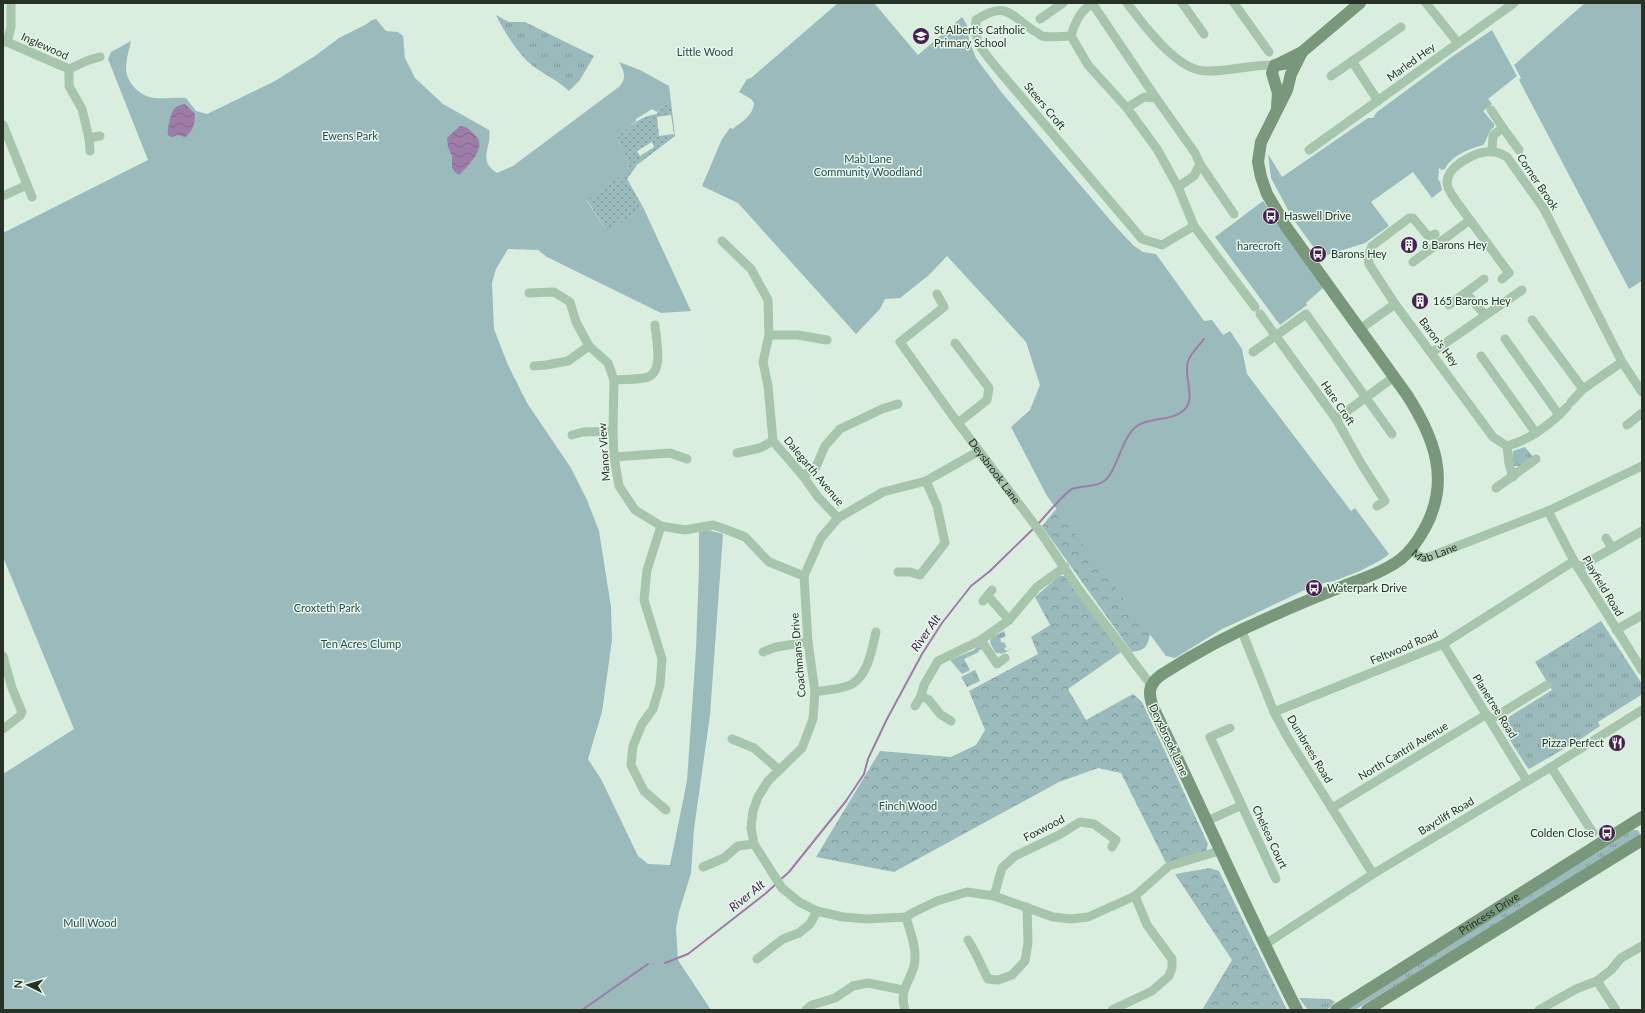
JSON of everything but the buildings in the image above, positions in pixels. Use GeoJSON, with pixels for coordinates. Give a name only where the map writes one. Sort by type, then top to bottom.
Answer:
{"type":"FeatureCollection","features":[{"type":"Feature","properties":{"kind":"street"},"geometry":{"type":"LineString","coordinates":[[5,42],[11,27],[12,3]]}},
{"type":"Feature","properties":{"kind":"street"},"geometry":{"type":"LineString","coordinates":[[1040,19],[1063,3]]}},
{"type":"Feature","properties":{"kind":"street"},"geometry":{"type":"LineString","coordinates":[[1127,3],[1153,37],[1181,61],[1193,69],[1210,71],[1277,64],[1287,65],[1290,76]]}},
{"type":"Feature","properties":{"kind":"street"},"geometry":{"type":"LineString","coordinates":[[1182,3],[1204,34]]}},
{"type":"Feature","properties":{"kind":"street"},"geometry":{"type":"LineString","coordinates":[[1234,3],[1269,52]]}},
{"type":"Feature","properties":{"kind":"street"},"geometry":{"type":"LineString","coordinates":[[1277,108],[1278,93],[1272,73],[1277,64],[1302,52],[1360,3]]}},
{"type":"Feature","properties":{"kind":"street"},"geometry":{"type":"LineString","coordinates":[[1426,3],[1458,43]]}},
{"type":"Feature","properties":{"kind":"street","name":"Marled Hey"},"geometry":{"type":"LineString","coordinates":[[1309,150],[1514,3]]}},
{"type":"Feature","properties":{"kind":"street"},"geometry":{"type":"LineString","coordinates":[[1194,226],[1178,187],[1156,149],[1127,108],[1088,64],[1071,36],[1076,20],[1088,4],[1196,153],[1200,164],[1234,214]]}},
{"type":"Feature","properties":{"kind":"street","name":"Steers Croft"},"geometry":{"type":"LineString","coordinates":[[1071,36],[1042,36],[1026,26],[1011,11],[999,8],[988,10],[976,20],[975,32],[978,43],[1142,239],[1162,245],[1194,226]]}},
{"type":"Feature","properties":{"kind":"street"},"geometry":{"type":"LineString","coordinates":[[1331,76],[1401,27]]}},
{"type":"Feature","properties":{"kind":"street","name":"Inglewood"},"geometry":{"type":"LineString","coordinates":[[5,42],[69,70],[100,56]]}},
{"type":"Feature","properties":{"kind":"street"},"geometry":{"type":"LineString","coordinates":[[1302,52],[1290,76],[1287,90],[1265,133],[1259,152],[1259,170],[1267,194],[1287,228],[1407,395],[1424,423],[1434,449],[1438,471],[1437,492],[1432,513],[1424,530],[1411,549]]}},
{"type":"Feature","properties":{"kind":"street"},"geometry":{"type":"LineString","coordinates":[[1352,61],[1378,101]]}},
{"type":"Feature","properties":{"kind":"street"},"geometry":{"type":"LineString","coordinates":[[1252,67],[1282,82],[1290,76]]}},
{"type":"Feature","properties":{"kind":"street"},"geometry":{"type":"LineString","coordinates":[[69,70],[69,86],[82,109],[89,138],[90,151]]}},
{"type":"Feature","properties":{"kind":"street"},"geometry":{"type":"LineString","coordinates":[[1127,108],[1144,97],[1156,98]]}},
{"type":"Feature","properties":{"kind":"street"},"geometry":{"type":"LineString","coordinates":[[1491,110],[1519,150]]}},
{"type":"Feature","properties":{"kind":"street"},"geometry":{"type":"LineString","coordinates":[[3,125],[32,197]]}},
{"type":"Feature","properties":{"kind":"street"},"geometry":{"type":"LineString","coordinates":[[1502,279],[1510,273],[1448,189],[1448,178],[1455,167],[1464,160],[1492,151],[1493,135],[1503,128]]}},
{"type":"Feature","properties":{"kind":"street"},"geometry":{"type":"LineString","coordinates":[[89,138],[100,136]]}},
{"type":"Feature","properties":{"kind":"street","name":"Corner Brook"},"geometry":{"type":"LineString","coordinates":[[1492,151],[1507,157],[1544,210],[1622,362],[1642,392]]}},
{"type":"Feature","properties":{"kind":"street"},"geometry":{"type":"LineString","coordinates":[[1178,187],[1194,176],[1200,164]]}},
{"type":"Feature","properties":{"kind":"street"},"geometry":{"type":"LineString","coordinates":[[3,196],[27,185]]}},
{"type":"Feature","properties":{"kind":"street","name":"Baron's Hey"},"geometry":{"type":"LineString","coordinates":[[1435,238],[1427,235],[1416,220],[1409,218],[1372,246],[1368,256],[1369,264],[1395,304],[1493,437],[1508,446]]}},
{"type":"Feature","properties":{"kind":"street"},"geometry":{"type":"LineString","coordinates":[[1413,262],[1435,238],[1470,220]]}},
{"type":"Feature","properties":{"kind":"street","name":"Hare Croft"},"geometry":{"type":"LineString","coordinates":[[1194,226],[1336,419],[1362,465],[1385,501],[1377,506]]}},
{"type":"Feature","properties":{"kind":"street","name":"Dalegarth Avenue"},"geometry":{"type":"LineString","coordinates":[[722,241],[751,270],[768,300],[769,334],[763,362],[768,386],[773,441],[803,476],[818,497],[838,518]]}},
{"type":"Feature","properties":{"kind":"street"},"geometry":{"type":"LineString","coordinates":[[1449,304],[1484,279]]}},
{"type":"Feature","properties":{"kind":"street"},"geometry":{"type":"LineString","coordinates":[[1431,353],[1522,290]]}},
{"type":"Feature","properties":{"kind":"street","name":"Manor View"},"geometry":{"type":"LineString","coordinates":[[529,293],[554,292],[570,302],[576,322],[589,346],[608,363],[614,380],[614,456],[619,486],[635,510],[662,526],[685,530],[713,525],[730,530],[745,537],[769,562],[804,576]]}},
{"type":"Feature","properties":{"kind":"street"},"geometry":{"type":"LineString","coordinates":[[1466,293],[1485,315]]}},
{"type":"Feature","properties":{"kind":"street","name":"Deysbrook Lane"},"geometry":{"type":"LineString","coordinates":[[937,294],[944,307],[900,342],[952,415],[1042,533],[1077,587],[1151,685],[1150,697],[1153,708],[1207,821],[1219,851],[1296,1010]]}},
{"type":"Feature","properties":{"kind":"street"},"geometry":{"type":"LineString","coordinates":[[1360,329],[1395,304]]}},
{"type":"Feature","properties":{"kind":"street"},"geometry":{"type":"LineString","coordinates":[[1253,352],[1306,314],[1392,434]]}},
{"type":"Feature","properties":{"kind":"street"},"geometry":{"type":"LineString","coordinates":[[1532,320],[1583,389]]}},
{"type":"Feature","properties":{"kind":"street"},"geometry":{"type":"LineString","coordinates":[[614,380],[648,378],[654,373],[658,362],[655,325]]}},
{"type":"Feature","properties":{"kind":"street"},"geometry":{"type":"LineString","coordinates":[[769,334],[798,335],[827,340]]}},
{"type":"Feature","properties":{"kind":"street"},"geometry":{"type":"LineString","coordinates":[[1505,339],[1559,416]]}},
{"type":"Feature","properties":{"kind":"street"},"geometry":{"type":"LineString","coordinates":[[955,343],[989,388],[987,400],[958,423]]}},
{"type":"Feature","properties":{"kind":"street"},"geometry":{"type":"LineString","coordinates":[[534,366],[568,361],[589,346]]}},
{"type":"Feature","properties":{"kind":"street"},"geometry":{"type":"LineString","coordinates":[[1481,356],[1536,433]]}},
{"type":"Feature","properties":{"kind":"street"},"geometry":{"type":"LineString","coordinates":[[1513,477],[1509,464],[1508,446],[1536,433],[1559,416],[1583,389],[1622,362]]}},
{"type":"Feature","properties":{"kind":"street"},"geometry":{"type":"LineString","coordinates":[[1336,419],[1366,399],[1394,377]]}},
{"type":"Feature","properties":{"kind":"street"},"geometry":{"type":"LineString","coordinates":[[803,476],[816,466],[825,446],[840,428],[882,409],[898,404]]}},
{"type":"Feature","properties":{"kind":"street"},"geometry":{"type":"LineString","coordinates":[[1627,425],[1642,413]]}},
{"type":"Feature","properties":{"kind":"street"},"geometry":{"type":"LineString","coordinates":[[572,435],[583,432],[613,431]]}},
{"type":"Feature","properties":{"kind":"street"},"geometry":{"type":"LineString","coordinates":[[737,453],[760,448],[773,441]]}},
{"type":"Feature","properties":{"kind":"street","name":"Coachmans Drive"},"geometry":{"type":"LineString","coordinates":[[980,451],[926,481],[883,492],[838,518],[821,538],[804,576],[808,642],[815,692],[813,719],[802,748],[768,780],[758,797],[753,810],[751,828],[754,844],[780,886],[799,902],[817,911],[844,917],[868,919],[906,917],[937,901],[967,892],[994,896],[1053,917],[1071,919],[1088,917],[1135,896],[1169,866],[1219,851]]}},
{"type":"Feature","properties":{"kind":"street"},"geometry":{"type":"LineString","coordinates":[[614,456],[670,453],[687,459]]}},
{"type":"Feature","properties":{"kind":"street"},"geometry":{"type":"LineString","coordinates":[[1496,488],[1536,459]]}},
{"type":"Feature","properties":{"kind":"street","name":"Mab Lane"},"geometry":{"type":"LineString","coordinates":[[1151,685],[1168,670],[1241,629],[1371,575],[1395,563],[1411,549],[1417,556],[1423,558],[1429,557],[1548,511],[1641,468]]}},
{"type":"Feature","properties":{"kind":"street"},"geometry":{"type":"LineString","coordinates":[[898,572],[910,572],[920,575],[945,543],[937,506],[926,481]]}},
{"type":"Feature","properties":{"kind":"street","name":"Playfield Road"},"geometry":{"type":"LineString","coordinates":[[1548,511],[1576,564],[1642,670]]}},
{"type":"Feature","properties":{"kind":"street"},"geometry":{"type":"LineString","coordinates":[[662,526],[647,570],[644,600],[662,659],[660,685],[653,709],[642,724],[634,746],[631,765],[644,791],[666,810]]}},
{"type":"Feature","properties":{"kind":"street","name":"Feltwood Road"},"geometry":{"type":"LineString","coordinates":[[1274,712],[1442,644],[1576,564],[1614,547],[1642,531]]}},
{"type":"Feature","properties":{"kind":"street"},"geometry":{"type":"LineString","coordinates":[[1606,538],[1614,547]]}},
{"type":"Feature","properties":{"kind":"street"},"geometry":{"type":"LineString","coordinates":[[915,706],[921,696],[924,685],[938,661],[981,640],[1009,620],[1037,587],[1065,567]]}},
{"type":"Feature","properties":{"kind":"street"},"geometry":{"type":"LineString","coordinates":[[988,596],[1009,620]]}},
{"type":"Feature","properties":{"kind":"street"},"geometry":{"type":"LineString","coordinates":[[1616,630],[1642,615]]}},
{"type":"Feature","properties":{"kind":"street","name":"Dumbrees Road"},"geometry":{"type":"LineString","coordinates":[[1241,629],[1274,712],[1288,738],[1373,874]]}},
{"type":"Feature","properties":{"kind":"street"},"geometry":{"type":"LineString","coordinates":[[815,692],[851,685],[862,675],[871,652],[876,632]]}},
{"type":"Feature","properties":{"kind":"street"},"geometry":{"type":"LineString","coordinates":[[981,640],[997,664],[1006,658]]}},
{"type":"Feature","properties":{"kind":"street"},"geometry":{"type":"LineString","coordinates":[[763,652],[776,647],[808,642]]}},
{"type":"Feature","properties":{"kind":"street","name":"Planetree Road"},"geometry":{"type":"LineString","coordinates":[[1442,644],[1528,781]]}},
{"type":"Feature","properties":{"kind":"street"},"geometry":{"type":"LineString","coordinates":[[3,656],[12,688],[22,712],[20,716],[3,729]]}},
{"type":"Feature","properties":{"kind":"street","name":"North Cantril Avenue"},"geometry":{"type":"LineString","coordinates":[[1332,808],[1488,717],[1547,685]]}},
{"type":"Feature","properties":{"kind":"street"},"geometry":{"type":"LineString","coordinates":[[921,696],[929,700],[940,714],[951,720]]}},
{"type":"Feature","properties":{"kind":"street","name":"Baycliff Road"},"geometry":{"type":"LineString","coordinates":[[1264,945],[1373,874],[1551,767],[1642,710]]}},
{"type":"Feature","properties":{"kind":"street","name":"Chelsea Court"},"geometry":{"type":"LineString","coordinates":[[1230,728],[1210,737],[1276,879]]}},
{"type":"Feature","properties":{"kind":"street"},"geometry":{"type":"LineString","coordinates":[[732,739],[754,748],[778,770]]}},
{"type":"Feature","properties":{"kind":"street"},"geometry":{"type":"LineString","coordinates":[[1551,767],[1593,833]]}},
{"type":"Feature","properties":{"kind":"street","name":"Chelsea Court"},"geometry":{"type":"LineString","coordinates":[[1207,821],[1242,805]]}},
{"type":"Feature","properties":{"kind":"street","name":"Princess Drive"},"geometry":{"type":"LineString","coordinates":[[1338,1009],[1641,819]]}},
{"type":"Feature","properties":{"kind":"street","name":"Foxwood"},"geometry":{"type":"LineString","coordinates":[[994,896],[1002,868],[1015,856],[1059,836],[1080,822],[1094,824],[1116,840],[1112,847]]}},
{"type":"Feature","properties":{"kind":"street","name":"Princess Drive"},"geometry":{"type":"LineString","coordinates":[[1368,1010],[1642,840]]}},
{"type":"Feature","properties":{"kind":"street"},"geometry":{"type":"LineString","coordinates":[[703,867],[724,858],[738,846],[754,844]]}},
{"type":"Feature","properties":{"kind":"street"},"geometry":{"type":"LineString","coordinates":[[1112,1010],[1152,991],[1169,976],[1172,968],[1172,959],[1147,924],[1135,896]]}},
{"type":"Feature","properties":{"kind":"street"},"geometry":{"type":"LineString","coordinates":[[968,940],[988,978],[998,980],[1012,975],[1026,961],[1028,942],[1027,907]]}},
{"type":"Feature","properties":{"kind":"street"},"geometry":{"type":"LineString","coordinates":[[757,959],[783,939],[799,933],[810,924],[817,911]]}},
{"type":"Feature","properties":{"kind":"street"},"geometry":{"type":"LineString","coordinates":[[905,1010],[903,1003],[903,990],[914,965],[914,945],[906,917]]}},
{"type":"Feature","properties":{"kind":"street"},"geometry":{"type":"LineString","coordinates":[[1539,1010],[1576,989],[1597,981],[1611,970],[1621,958],[1642,946]]}},
{"type":"Feature","properties":{"kind":"street"},"geometry":{"type":"LineString","coordinates":[[1597,981],[1616,1010]]}},
{"type":"Feature","properties":{"kind":"street"},"geometry":{"type":"LineString","coordinates":[[806,1010],[812,1005],[835,998],[854,986],[868,983],[903,990]]}},
{"type":"Feature","properties":{"kind":"green space","name":"Mab Lane Community Woodland"},"geometry":{"type":"Polygon","coordinates":[[[838,3],[874,3],[918,55],[962,17],[967,25],[969,40],[976,58],[1002,93],[1116,227],[1134,246],[1143,252],[1156,254],[1204,321],[1212,320],[1223,335],[1230,331],[1242,349],[1247,374],[1351,511],[1355,508],[1389,554],[1360,571],[1334,581],[1315,585],[1222,629],[1175,658],[1166,656],[1047,496],[1011,427],[1030,410],[1040,385],[1026,342],[947,256],[929,275],[900,298],[885,299],[880,309],[856,334],[738,203],[702,186],[722,139],[730,128],[733,129],[752,111],[754,103],[751,99],[739,92],[747,79],[751,78],[838,3]]]}},
{"type":"Feature","properties":{"kind":"green space"},"geometry":{"type":"Polygon","coordinates":[[[1585,3],[1642,3],[1642,281],[1629,289],[1519,80],[1521,78],[1514,65],[1585,3]]]}},
{"type":"Feature","properties":{"kind":"green space"},"geometry":{"type":"Polygon","coordinates":[[[496,15],[509,22],[525,22],[594,56],[580,80],[569,91],[528,62],[512,43],[496,15]]]}},
{"type":"Feature","properties":{"kind":"green space","name":"Croxteth Park"},"geometry":{"type":"Polygon","coordinates":[[[376,19],[386,31],[398,32],[403,36],[405,58],[415,78],[443,104],[489,130],[490,136],[486,158],[487,163],[497,173],[513,166],[620,86],[624,80],[624,74],[619,62],[640,70],[669,86],[671,102],[659,108],[657,112],[652,109],[636,119],[636,121],[617,137],[629,165],[625,172],[587,201],[608,233],[643,207],[691,311],[661,313],[547,257],[538,250],[508,249],[496,269],[492,283],[494,329],[508,365],[527,403],[571,468],[587,500],[599,531],[611,607],[612,640],[602,712],[588,759],[601,779],[638,856],[648,864],[670,865],[687,781],[696,650],[699,531],[708,530],[723,534],[710,715],[694,829],[691,873],[679,912],[676,928],[678,960],[711,1010],[3,1010],[3,774],[74,729],[3,557],[3,233],[148,160],[108,59],[111,52],[131,41],[126,71],[131,84],[138,91],[146,96],[155,98],[186,98],[196,111],[207,114],[275,81],[315,56],[339,38],[376,19]]]}},
{"type":"Feature","properties":{"kind":"green space"},"geometry":{"type":"Polygon","coordinates":[[[1492,30],[1517,76],[1488,99],[1492,104],[1483,111],[1494,124],[1494,127],[1485,143],[1461,153],[1448,164],[1445,169],[1441,170],[1440,168],[1438,170],[1438,179],[1442,190],[1432,198],[1413,172],[1371,202],[1389,226],[1365,243],[1321,257],[1293,219],[1271,178],[1268,154],[1282,177],[1368,118],[1373,118],[1377,112],[1453,56],[1492,30]]]}},
{"type":"Feature","properties":{"kind":"green space"},"geometry":{"type":"Polygon","coordinates":[[[671,102],[675,136],[637,165],[627,179],[643,207],[608,233],[587,200],[625,172],[629,165],[617,137],[630,126],[645,117],[657,114],[659,108],[671,102]],[[671,115],[657,117],[659,136],[674,134],[671,115]],[[652,142],[637,151],[640,156],[654,147],[652,142]]]}},
{"type":"Feature","properties":{"kind":"green space","name":"harecroft"},"geometry":{"type":"Polygon","coordinates":[[[1263,201],[1324,287],[1306,303],[1307,305],[1280,325],[1215,237],[1263,201]]]}},
{"type":"Feature","properties":{"kind":"green space"},"geometry":{"type":"Polygon","coordinates":[[[1525,447],[1533,457],[1520,466],[1514,466],[1512,458],[1513,451],[1525,447]]]}},
{"type":"Feature","properties":{"kind":"green space"},"geometry":{"type":"Polygon","coordinates":[[[1067,496],[1155,641],[1150,634],[1147,645],[1143,649],[1132,652],[1042,526],[1067,496]]]}},
{"type":"Feature","properties":{"kind":"green space","name":"Finch Wood"},"geometry":{"type":"Polygon","coordinates":[[[1059,576],[1066,576],[1121,652],[1068,689],[1086,720],[1133,694],[1142,702],[1208,844],[1206,851],[1166,863],[1121,773],[1098,768],[1059,782],[894,872],[816,857],[880,751],[951,757],[976,745],[985,730],[969,691],[1038,654],[1031,637],[1050,625],[1035,597],[1059,576]]]}},
{"type":"Feature","properties":{"kind":"green space"},"geometry":{"type":"Polygon","coordinates":[[[1601,621],[1642,684],[1642,696],[1641,695],[1598,722],[1600,726],[1581,739],[1529,769],[1499,723],[1552,690],[1535,662],[1601,621]]]}},
{"type":"Feature","properties":{"kind":"green space"},"geometry":{"type":"Polygon","coordinates":[[[1004,631],[1006,636],[1000,639],[1007,647],[1004,648],[1006,651],[1012,648],[1004,653],[995,652],[990,642],[991,638],[1004,631]]]}},
{"type":"Feature","properties":{"kind":"green space"},"geometry":{"type":"Polygon","coordinates":[[[978,646],[984,648],[964,659],[970,670],[962,674],[950,660],[974,650],[978,646]]]}},
{"type":"Feature","properties":{"kind":"green space"},"geometry":{"type":"Polygon","coordinates":[[[975,670],[980,681],[967,687],[961,677],[975,670]]]}},
{"type":"Feature","properties":{"kind":"green space"},"geometry":{"type":"Polygon","coordinates":[[[1633,830],[1638,830],[1640,834],[1637,839],[1360,1007],[1354,1010],[1345,1010],[1350,1005],[1633,830]]]}},
{"type":"Feature","properties":{"kind":"green space"},"geometry":{"type":"Polygon","coordinates":[[[1210,868],[1219,871],[1287,1010],[1202,1010],[1232,960],[1175,874],[1210,868]]]}},
{"type":"Feature","properties":{"kind":"green space"},"geometry":{"type":"Polygon","coordinates":[[[1299,998],[1330,999],[1335,1002],[1327,1010],[1308,1010],[1299,998]]]}},
{"type":"Feature","properties":{"kind":"water"},"geometry":{"type":"Polygon","coordinates":[[[185,104],[195,114],[193,127],[190,133],[185,137],[178,135],[172,137],[168,135],[168,131],[172,113],[174,108],[185,104]]]}},
{"type":"Feature","properties":{"kind":"water"},"geometry":{"type":"Polygon","coordinates":[[[460,126],[466,127],[471,131],[478,139],[479,144],[476,155],[459,175],[452,168],[452,156],[448,147],[447,138],[460,126]]]}},
{"type":"Feature","properties":{"kind":"waterway","name":"River Alt"},"geometry":{"type":"LineString","coordinates":[[1038,524],[1072,489],[1092,486],[1106,480],[1128,436],[1137,426],[1149,421],[1174,416],[1185,409],[1189,399],[1187,373],[1188,361],[1193,352],[1204,339]]}},
{"type":"Feature","properties":{"kind":"waterway","name":"River Alt"},"geometry":{"type":"LineString","coordinates":[[780,880],[789,872],[846,801],[864,774],[868,759],[887,719],[922,654],[942,623],[971,586],[990,571],[1034,528]]}},
{"type":"Feature","properties":{"kind":"waterway","name":"River Alt"},"geometry":{"type":"LineString","coordinates":[[665,963],[688,954],[776,884]]}},
{"type":"Feature","properties":{"kind":"waterway","name":"River Alt"},"geometry":{"type":"LineString","coordinates":[[582,1010],[648,964]]}},
{"type":"Feature","properties":{"kind":"place","name":"St Albert's Catholic Primary School"},"geometry":{"type":"Point","coordinates":[921,36]}},
{"type":"Feature","properties":{"kind":"place","name":"Haswell Drive"},"geometry":{"type":"Point","coordinates":[1271,216]}},
{"type":"Feature","properties":{"kind":"place","name":"8 Barons Hey"},"geometry":{"type":"Point","coordinates":[1409,245]}},
{"type":"Feature","properties":{"kind":"place","name":"Barons Hey"},"geometry":{"type":"Point","coordinates":[1318,254]}},
{"type":"Feature","properties":{"kind":"place","name":"165 Barons Hey"},"geometry":{"type":"Point","coordinates":[1420,301]}},
{"type":"Feature","properties":{"kind":"place","name":"Waterpark Drive"},"geometry":{"type":"Point","coordinates":[1314,588]}},
{"type":"Feature","properties":{"kind":"place","name":"Pizza Perfect"},"geometry":{"type":"Point","coordinates":[1617,743]}},
{"type":"Feature","properties":{"kind":"place","name":"Colden Close"},"geometry":{"type":"Point","coordinates":[1607,833]}},
{"type":"Feature","properties":{"kind":"park label","name":"Little Wood"},"geometry":{"type":"Point","coordinates":[705,52]}},
{"type":"Feature","properties":{"kind":"park label","name":"Ewens Park"},"geometry":{"type":"Point","coordinates":[350,136]}},
{"type":"Feature","properties":{"kind":"park label","name":"Ten Acres Clump"},"geometry":{"type":"Point","coordinates":[361,644]}},
{"type":"Feature","properties":{"kind":"park label","name":"Mull Wood"},"geometry":{"type":"Point","coordinates":[90,923]}}]}
